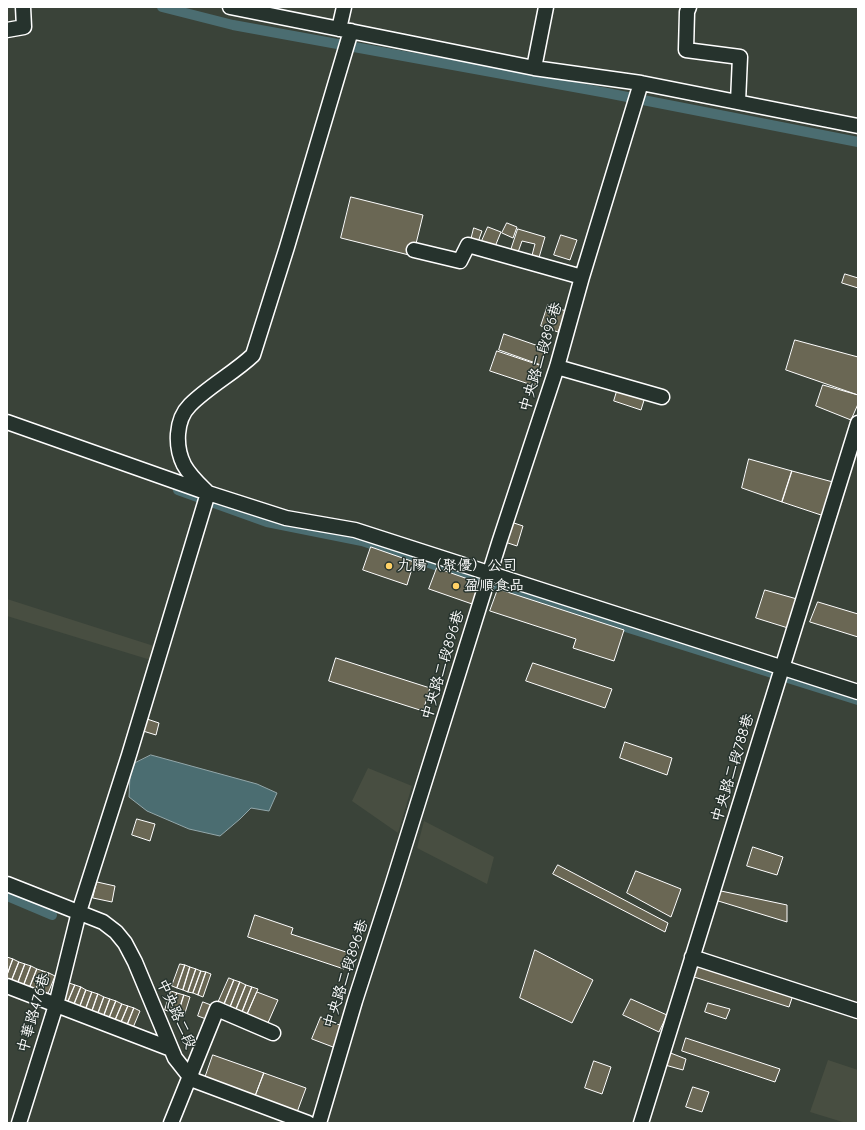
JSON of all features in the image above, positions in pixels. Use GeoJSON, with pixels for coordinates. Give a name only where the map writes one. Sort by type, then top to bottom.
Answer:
{"type":"FeatureCollection","features":[{"type":"Feature","properties":{"kind":"street"},"geometry":{"type":"LineString","coordinates":[[7,30],[24,27],[23,7]]}},
{"type":"Feature","properties":{"kind":"street"},"geometry":{"type":"LineString","coordinates":[[230,7],[534,68],[641,83],[858,126]]}},
{"type":"Feature","properties":{"kind":"street"},"geometry":{"type":"LineString","coordinates":[[208,493],[192,476],[180,456],[178,428],[183,414],[190,405],[244,363],[252,355],[287,247],[345,52],[344,7]]}},
{"type":"Feature","properties":{"kind":"street"},"geometry":{"type":"LineString","coordinates":[[534,68],[546,7]]}},
{"type":"Feature","properties":{"kind":"street"},"geometry":{"type":"LineString","coordinates":[[689,7],[687,12],[686,50],[740,57],[738,102]]}},
{"type":"Feature","properties":{"kind":"street","name":"中央路二段896巷"},"geometry":{"type":"LineString","coordinates":[[319,1123],[355,1001],[396,876],[490,573],[557,367],[582,277],[641,83]]}},
{"type":"Feature","properties":{"kind":"street"},"geometry":{"type":"LineString","coordinates":[[414,250],[460,261],[468,245],[582,277]]}},
{"type":"Feature","properties":{"kind":"street"},"geometry":{"type":"LineString","coordinates":[[557,367],[662,397]]}},
{"type":"Feature","properties":{"kind":"street"},"geometry":{"type":"LineString","coordinates":[[7,422],[208,493],[286,518],[355,530],[782,669],[858,692]]}},
{"type":"Feature","properties":{"kind":"street","name":"中央路二段788巷"},"geometry":{"type":"LineString","coordinates":[[641,1123],[858,423]]}},
{"type":"Feature","properties":{"kind":"street","name":"中華路476巷"},"geometry":{"type":"LineString","coordinates":[[19,1123],[56,1005],[79,912],[127,762],[208,493]]}},
{"type":"Feature","properties":{"kind":"street","name":"中央路二段"},"geometry":{"type":"LineString","coordinates":[[7,884],[103,922],[116,932],[125,943],[135,962],[171,1049],[190,1077],[196,1081],[308,1123]]}},
{"type":"Feature","properties":{"kind":"street"},"geometry":{"type":"LineString","coordinates":[[692,957],[858,1011]]}},
{"type":"Feature","properties":{"kind":"street"},"geometry":{"type":"LineString","coordinates":[[7,986],[171,1049]]}},
{"type":"Feature","properties":{"kind":"street"},"geometry":{"type":"LineString","coordinates":[[171,1123],[216,1009],[274,1033]]}},
{"type":"Feature","properties":{"kind":"shaded area"},"geometry":{"type":"Polygon","coordinates":[[[7,599],[157,647],[154,661],[7,616],[7,599]]]}},
{"type":"Feature","properties":{"kind":"shaded area"},"geometry":{"type":"Polygon","coordinates":[[[368,768],[412,786],[398,833],[352,801],[368,768]]]}},
{"type":"Feature","properties":{"kind":"shaded area"},"geometry":{"type":"Polygon","coordinates":[[[424,821],[494,857],[487,884],[417,848],[424,821]]]}},
{"type":"Feature","properties":{"kind":"shaded area"},"geometry":{"type":"Polygon","coordinates":[[[828,1060],[858,1070],[858,1123],[846,1123],[810,1112],[828,1060]]]}},
{"type":"Feature","properties":{"kind":"water"},"geometry":{"type":"Polygon","coordinates":[[[151,755],[257,784],[277,793],[269,811],[251,808],[220,836],[189,829],[147,811],[129,797],[130,775],[135,763],[151,755]]]}},
{"type":"Feature","properties":{"kind":"building"},"geometry":{"type":"Polygon","coordinates":[[[351,197],[423,215],[413,256],[341,238],[351,197]]]}},
{"type":"Feature","properties":{"kind":"building"},"geometry":{"type":"Polygon","coordinates":[[[507,223],[517,227],[513,238],[502,233],[507,223]]]}},
{"type":"Feature","properties":{"kind":"building"},"geometry":{"type":"Polygon","coordinates":[[[488,227],[501,232],[494,249],[481,243],[488,227]]]}},
{"type":"Feature","properties":{"kind":"building"},"geometry":{"type":"Polygon","coordinates":[[[474,228],[482,231],[478,242],[471,240],[474,228]]]}},
{"type":"Feature","properties":{"kind":"building"},"geometry":{"type":"Polygon","coordinates":[[[518,229],[545,237],[538,261],[531,259],[535,244],[522,241],[517,255],[510,253],[518,229]]]}},
{"type":"Feature","properties":{"kind":"building"},"geometry":{"type":"Polygon","coordinates":[[[561,235],[577,240],[570,260],[554,255],[561,235]]]}},
{"type":"Feature","properties":{"kind":"building"},"geometry":{"type":"Polygon","coordinates":[[[845,274],[858,278],[858,288],[842,283],[845,274]]]}},
{"type":"Feature","properties":{"kind":"building"},"geometry":{"type":"Polygon","coordinates":[[[548,305],[566,311],[558,332],[541,326],[548,305]]]}},
{"type":"Feature","properties":{"kind":"building"},"geometry":{"type":"Polygon","coordinates":[[[504,334],[547,349],[541,365],[499,350],[504,334]]]}},
{"type":"Feature","properties":{"kind":"building"},"geometry":{"type":"Polygon","coordinates":[[[795,340],[858,357],[858,395],[786,370],[795,340]]]}},
{"type":"Feature","properties":{"kind":"building"},"geometry":{"type":"Polygon","coordinates":[[[497,351],[542,366],[535,386],[490,371],[497,351]]]}},
{"type":"Feature","properties":{"kind":"building"},"geometry":{"type":"Polygon","coordinates":[[[823,385],[858,395],[858,404],[851,420],[816,406],[823,385]]]}},
{"type":"Feature","properties":{"kind":"building"},"geometry":{"type":"Polygon","coordinates":[[[618,388],[645,397],[641,410],[614,401],[618,388]]]}},
{"type":"Feature","properties":{"kind":"building"},"geometry":{"type":"Polygon","coordinates":[[[749,459],[792,471],[782,502],[742,488],[749,459]]]}},
{"type":"Feature","properties":{"kind":"building"},"geometry":{"type":"Polygon","coordinates":[[[792,471],[833,482],[824,516],[782,502],[792,471]]]}},
{"type":"Feature","properties":{"kind":"building"},"geometry":{"type":"Polygon","coordinates":[[[511,522],[523,526],[517,546],[505,542],[511,522]]]}},
{"type":"Feature","properties":{"kind":"building","name":"九陽（聚優）公司"},"geometry":{"type":"Polygon","coordinates":[[[371,547],[414,562],[407,585],[363,570],[371,547]]]}},
{"type":"Feature","properties":{"kind":"building","name":"盈順食品"},"geometry":{"type":"Polygon","coordinates":[[[437,568],[482,584],[475,605],[429,589],[437,568]]]}},
{"type":"Feature","properties":{"kind":"building"},"geometry":{"type":"Polygon","coordinates":[[[498,589],[624,630],[614,661],[573,648],[576,639],[490,611],[498,589]]]}},
{"type":"Feature","properties":{"kind":"building"},"geometry":{"type":"Polygon","coordinates":[[[765,590],[797,599],[788,628],[756,618],[765,590]]]}},
{"type":"Feature","properties":{"kind":"building"},"geometry":{"type":"Polygon","coordinates":[[[818,602],[858,614],[858,637],[810,622],[818,602]]]}},
{"type":"Feature","properties":{"kind":"building"},"geometry":{"type":"Polygon","coordinates":[[[336,658],[430,688],[423,711],[329,681],[336,658]]]}},
{"type":"Feature","properties":{"kind":"building"},"geometry":{"type":"Polygon","coordinates":[[[533,663],[612,689],[605,708],[526,681],[533,663]]]}},
{"type":"Feature","properties":{"kind":"building"},"geometry":{"type":"Polygon","coordinates":[[[147,719],[159,723],[156,735],[143,731],[147,719]]]}},
{"type":"Feature","properties":{"kind":"building"},"geometry":{"type":"Polygon","coordinates":[[[625,742],[672,758],[667,775],[620,758],[625,742]]]}},
{"type":"Feature","properties":{"kind":"building"},"geometry":{"type":"Polygon","coordinates":[[[137,819],[155,824],[150,841],[132,835],[137,819]]]}},
{"type":"Feature","properties":{"kind":"building"},"geometry":{"type":"Polygon","coordinates":[[[753,847],[783,857],[777,875],[747,866],[753,847]]]}},
{"type":"Feature","properties":{"kind":"building"},"geometry":{"type":"Polygon","coordinates":[[[558,865],[668,923],[665,932],[553,874],[558,865]]]}},
{"type":"Feature","properties":{"kind":"building"},"geometry":{"type":"Polygon","coordinates":[[[636,871],[681,889],[671,917],[627,893],[636,871]]]}},
{"type":"Feature","properties":{"kind":"building"},"geometry":{"type":"Polygon","coordinates":[[[97,882],[115,886],[112,902],[93,898],[97,882]]]}},
{"type":"Feature","properties":{"kind":"building"},"geometry":{"type":"Polygon","coordinates":[[[721,891],[787,905],[787,922],[715,900],[721,891]]]}},
{"type":"Feature","properties":{"kind":"building"},"geometry":{"type":"Polygon","coordinates":[[[255,915],[293,928],[291,934],[349,953],[344,969],[248,937],[255,915]]]}},
{"type":"Feature","properties":{"kind":"building"},"geometry":{"type":"Polygon","coordinates":[[[535,950],[593,980],[572,1023],[520,998],[535,950]]]}},
{"type":"Feature","properties":{"kind":"building"},"geometry":{"type":"Polygon","coordinates":[[[7,957],[13,959],[7,975],[7,957]]]}},
{"type":"Feature","properties":{"kind":"building"},"geometry":{"type":"Polygon","coordinates":[[[13,959],[19,962],[11,982],[7,981],[7,975],[13,959]]]}},
{"type":"Feature","properties":{"kind":"building"},"geometry":{"type":"Polygon","coordinates":[[[19,962],[25,964],[17,985],[11,982],[19,962]]]}},
{"type":"Feature","properties":{"kind":"building"},"geometry":{"type":"Polygon","coordinates":[[[25,964],[31,966],[23,987],[17,985],[25,964]]]}},
{"type":"Feature","properties":{"kind":"building"},"geometry":{"type":"Polygon","coordinates":[[[180,964],[185,965],[177,988],[172,986],[180,964]]]}},
{"type":"Feature","properties":{"kind":"building"},"geometry":{"type":"Polygon","coordinates":[[[695,964],[793,995],[789,1007],[691,976],[695,964]]]}},
{"type":"Feature","properties":{"kind":"building"},"geometry":{"type":"Polygon","coordinates":[[[185,965],[190,967],[183,990],[177,988],[185,965]]]}},
{"type":"Feature","properties":{"kind":"building"},"geometry":{"type":"Polygon","coordinates":[[[31,966],[37,969],[29,989],[23,987],[31,966]]]}},
{"type":"Feature","properties":{"kind":"building"},"geometry":{"type":"Polygon","coordinates":[[[190,967],[196,969],[188,992],[183,990],[190,967]]]}},
{"type":"Feature","properties":{"kind":"building"},"geometry":{"type":"Polygon","coordinates":[[[37,969],[43,971],[35,992],[29,989],[37,969]]]}},
{"type":"Feature","properties":{"kind":"building"},"geometry":{"type":"Polygon","coordinates":[[[196,969],[201,971],[193,993],[188,992],[196,969]]]}},
{"type":"Feature","properties":{"kind":"building"},"geometry":{"type":"Polygon","coordinates":[[[43,971],[49,973],[41,994],[35,992],[43,971]]]}},
{"type":"Feature","properties":{"kind":"building"},"geometry":{"type":"Polygon","coordinates":[[[201,971],[206,972],[198,995],[193,993],[201,971]]]}},
{"type":"Feature","properties":{"kind":"building"},"geometry":{"type":"Polygon","coordinates":[[[206,972],[211,974],[203,997],[198,995],[206,972]]]}},
{"type":"Feature","properties":{"kind":"building"},"geometry":{"type":"Polygon","coordinates":[[[49,973],[55,976],[47,996],[41,994],[49,973]]]}},
{"type":"Feature","properties":{"kind":"building"},"geometry":{"type":"Polygon","coordinates":[[[229,978],[234,980],[223,1007],[217,1005],[229,978]]]}},
{"type":"Feature","properties":{"kind":"building"},"geometry":{"type":"Polygon","coordinates":[[[234,980],[240,982],[229,1010],[223,1007],[234,980]]]}},
{"type":"Feature","properties":{"kind":"building"},"geometry":{"type":"Polygon","coordinates":[[[240,982],[246,985],[235,1012],[229,1010],[240,982]]]}},
{"type":"Feature","properties":{"kind":"building"},"geometry":{"type":"Polygon","coordinates":[[[69,983],[75,985],[67,1004],[61,1002],[69,983]]]}},
{"type":"Feature","properties":{"kind":"building"},"geometry":{"type":"Polygon","coordinates":[[[75,985],[81,987],[73,1007],[67,1004],[75,985]]]}},
{"type":"Feature","properties":{"kind":"building"},"geometry":{"type":"Polygon","coordinates":[[[246,985],[252,987],[241,1015],[235,1012],[246,985]]]}},
{"type":"Feature","properties":{"kind":"building"},"geometry":{"type":"Polygon","coordinates":[[[81,987],[86,990],[79,1009],[73,1007],[81,987]]]}},
{"type":"Feature","properties":{"kind":"building"},"geometry":{"type":"Polygon","coordinates":[[[252,987],[258,989],[246,1017],[241,1015],[252,987]]]}},
{"type":"Feature","properties":{"kind":"building"},"geometry":{"type":"Polygon","coordinates":[[[86,990],[92,992],[85,1011],[79,1009],[86,990]]]}},
{"type":"Feature","properties":{"kind":"building"},"geometry":{"type":"Polygon","coordinates":[[[171,991],[177,993],[171,1012],[165,1010],[171,991]]]}},
{"type":"Feature","properties":{"kind":"building"},"geometry":{"type":"Polygon","coordinates":[[[92,992],[98,994],[91,1014],[85,1011],[92,992]]]}},
{"type":"Feature","properties":{"kind":"building"},"geometry":{"type":"Polygon","coordinates":[[[257,992],[278,1000],[267,1025],[246,1017],[257,992]]]}},
{"type":"Feature","properties":{"kind":"building"},"geometry":{"type":"Polygon","coordinates":[[[177,993],[184,995],[178,1014],[171,1012],[177,993]]]}},
{"type":"Feature","properties":{"kind":"building"},"geometry":{"type":"Polygon","coordinates":[[[98,994],[104,997],[97,1016],[91,1014],[98,994]]]}},
{"type":"Feature","properties":{"kind":"building"},"geometry":{"type":"Polygon","coordinates":[[[184,995],[190,997],[184,1016],[178,1014],[184,995]]]}},
{"type":"Feature","properties":{"kind":"building"},"geometry":{"type":"Polygon","coordinates":[[[104,997],[110,999],[103,1018],[97,1016],[104,997]]]}},
{"type":"Feature","properties":{"kind":"building"},"geometry":{"type":"Polygon","coordinates":[[[110,999],[116,1001],[108,1021],[103,1018],[110,999]]]}},
{"type":"Feature","properties":{"kind":"building"},"geometry":{"type":"Polygon","coordinates":[[[631,999],[667,1015],[659,1032],[623,1015],[631,999]]]}},
{"type":"Feature","properties":{"kind":"building"},"geometry":{"type":"Polygon","coordinates":[[[116,1001],[122,1004],[114,1023],[108,1021],[116,1001]]]}},
{"type":"Feature","properties":{"kind":"building"},"geometry":{"type":"Polygon","coordinates":[[[203,1002],[211,1005],[206,1019],[198,1016],[203,1002]]]}},
{"type":"Feature","properties":{"kind":"building"},"geometry":{"type":"Polygon","coordinates":[[[708,1003],[730,1009],[726,1019],[705,1012],[708,1003]]]}},
{"type":"Feature","properties":{"kind":"building"},"geometry":{"type":"Polygon","coordinates":[[[122,1004],[128,1006],[120,1025],[114,1023],[122,1004]]]}},
{"type":"Feature","properties":{"kind":"building"},"geometry":{"type":"Polygon","coordinates":[[[128,1006],[134,1008],[126,1028],[120,1025],[128,1006]]]}},
{"type":"Feature","properties":{"kind":"building"},"geometry":{"type":"Polygon","coordinates":[[[134,1008],[140,1011],[132,1030],[126,1028],[134,1008]]]}},
{"type":"Feature","properties":{"kind":"building"},"geometry":{"type":"Polygon","coordinates":[[[321,1017],[342,1026],[333,1047],[312,1039],[321,1017]]]}},
{"type":"Feature","properties":{"kind":"building"},"geometry":{"type":"Polygon","coordinates":[[[686,1038],[780,1069],[775,1082],[682,1051],[686,1038]]]}},
{"type":"Feature","properties":{"kind":"building"},"geometry":{"type":"Polygon","coordinates":[[[668,1052],[686,1059],[683,1070],[665,1065],[668,1052]]]}},
{"type":"Feature","properties":{"kind":"building"},"geometry":{"type":"Polygon","coordinates":[[[213,1055],[264,1073],[255,1096],[205,1078],[213,1055]]]}},
{"type":"Feature","properties":{"kind":"building"},"geometry":{"type":"Polygon","coordinates":[[[594,1061],[611,1067],[602,1094],[585,1088],[594,1061]]]}},
{"type":"Feature","properties":{"kind":"building"},"geometry":{"type":"Polygon","coordinates":[[[264,1073],[306,1088],[296,1115],[254,1100],[264,1073]]]}},
{"type":"Feature","properties":{"kind":"building"},"geometry":{"type":"Polygon","coordinates":[[[693,1087],[709,1092],[702,1112],[686,1107],[693,1087]]]}},
{"type":"Feature","properties":{"kind":"waterway"},"geometry":{"type":"LineString","coordinates":[[162,7],[233,25],[607,93],[858,142]]}},
{"type":"Feature","properties":{"kind":"waterway"},"geometry":{"type":"LineString","coordinates":[[178,490],[267,522],[362,541],[578,612],[858,700]]}},
{"type":"Feature","properties":{"kind":"waterway"},"geometry":{"type":"LineString","coordinates":[[7,896],[52,915]]}},
{"type":"Feature","properties":{"kind":"place","name":"九陽（聚優）公司"},"geometry":{"type":"Point","coordinates":[389,566]}},
{"type":"Feature","properties":{"kind":"place","name":"盈順食品"},"geometry":{"type":"Point","coordinates":[456,586]}}]}
